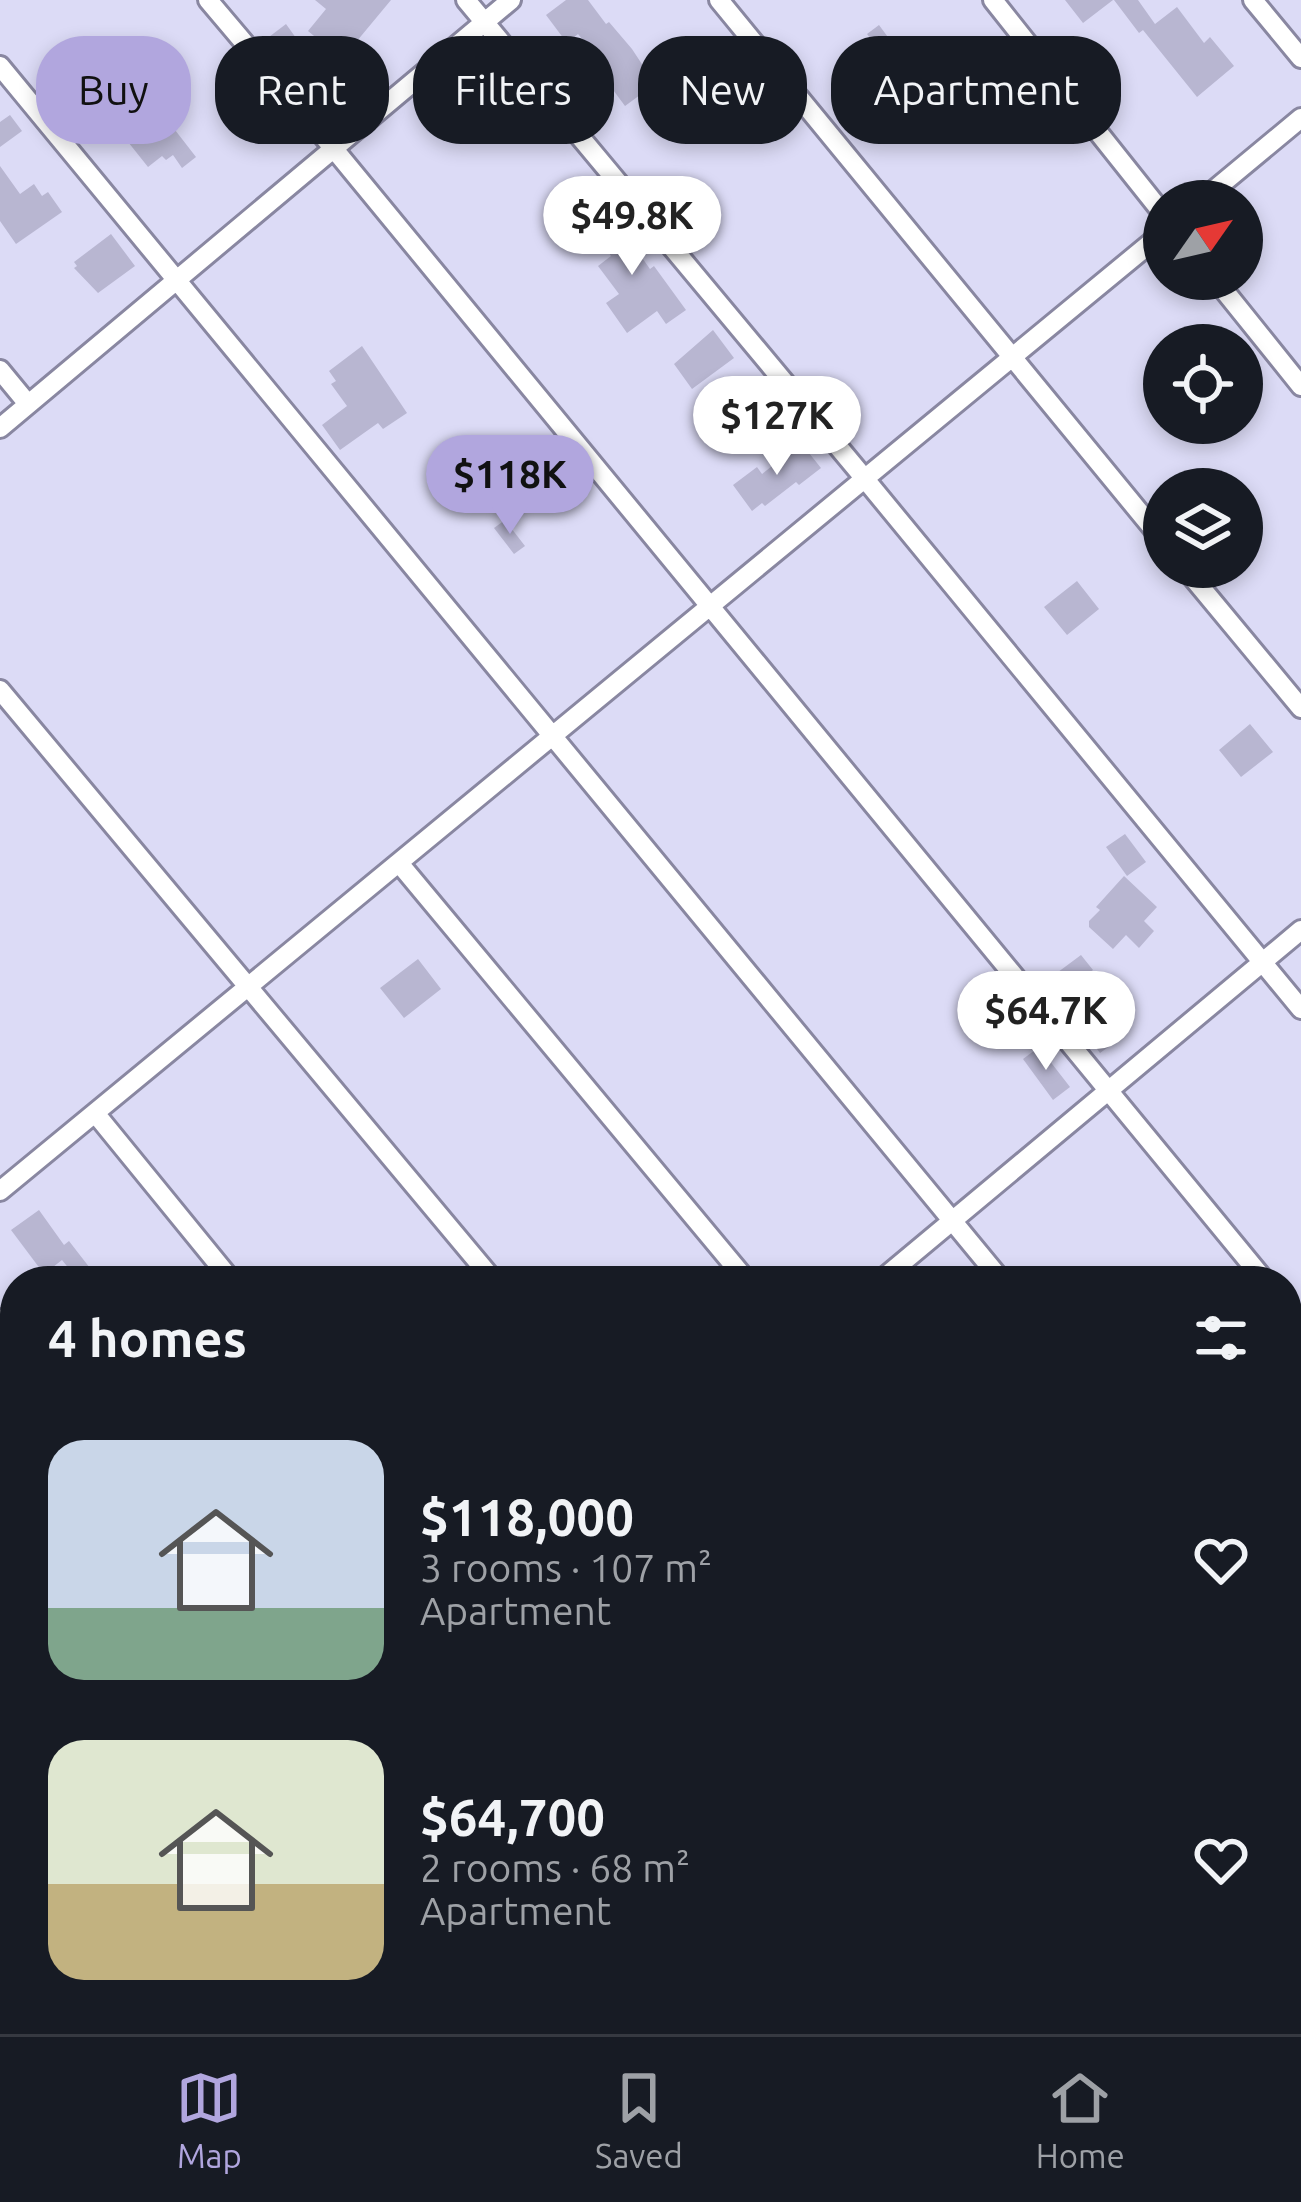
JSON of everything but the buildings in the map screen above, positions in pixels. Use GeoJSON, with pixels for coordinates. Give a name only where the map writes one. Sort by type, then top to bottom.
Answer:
{"type":"FeatureCollection","features":[{"type":"Feature","properties":{"kind":"street"},"geometry":{"type":"LineString","coordinates":[[208,0],[1253,1266]]}},
{"type":"Feature","properties":{"kind":"street"},"geometry":{"type":"LineString","coordinates":[[466,0],[1301,1009]]}},
{"type":"Feature","properties":{"kind":"street"},"geometry":{"type":"LineString","coordinates":[[0,428],[511,0]]}},
{"type":"Feature","properties":{"kind":"street"},"geometry":{"type":"LineString","coordinates":[[719,0],[1143,517]]}},
{"type":"Feature","properties":{"kind":"street"},"geometry":{"type":"LineString","coordinates":[[993,0],[1143,189]]}},
{"type":"Feature","properties":{"kind":"street"},"geometry":{"type":"LineString","coordinates":[[1253,0],[1301,58]]}},
{"type":"Feature","properties":{"kind":"street"},"geometry":{"type":"LineString","coordinates":[[0,66],[990,1266]]}},
{"type":"Feature","properties":{"kind":"street"},"geometry":{"type":"LineString","coordinates":[[1227,180],[1301,118]]}},
{"type":"Feature","properties":{"kind":"street"},"geometry":{"type":"LineString","coordinates":[[0,1192],[1143,249]]}},
{"type":"Feature","properties":{"kind":"street"},"geometry":{"type":"LineString","coordinates":[[1232,300],[1301,386]]}},
{"type":"Feature","properties":{"kind":"street"},"geometry":{"type":"LineString","coordinates":[[0,370],[28,404]]}},
{"type":"Feature","properties":{"kind":"street"},"geometry":{"type":"LineString","coordinates":[[1201,588],[1301,709]]}},
{"type":"Feature","properties":{"kind":"street"},"geometry":{"type":"LineString","coordinates":[[0,690],[481,1266]]}},
{"type":"Feature","properties":{"kind":"street"},"geometry":{"type":"LineString","coordinates":[[399,863],[735,1266]]}},
{"type":"Feature","properties":{"kind":"street"},"geometry":{"type":"LineString","coordinates":[[898,1266],[1301,930]]}},
{"type":"Feature","properties":{"kind":"street"},"geometry":{"type":"LineString","coordinates":[[95,1113],[220,1266]]}}]}
